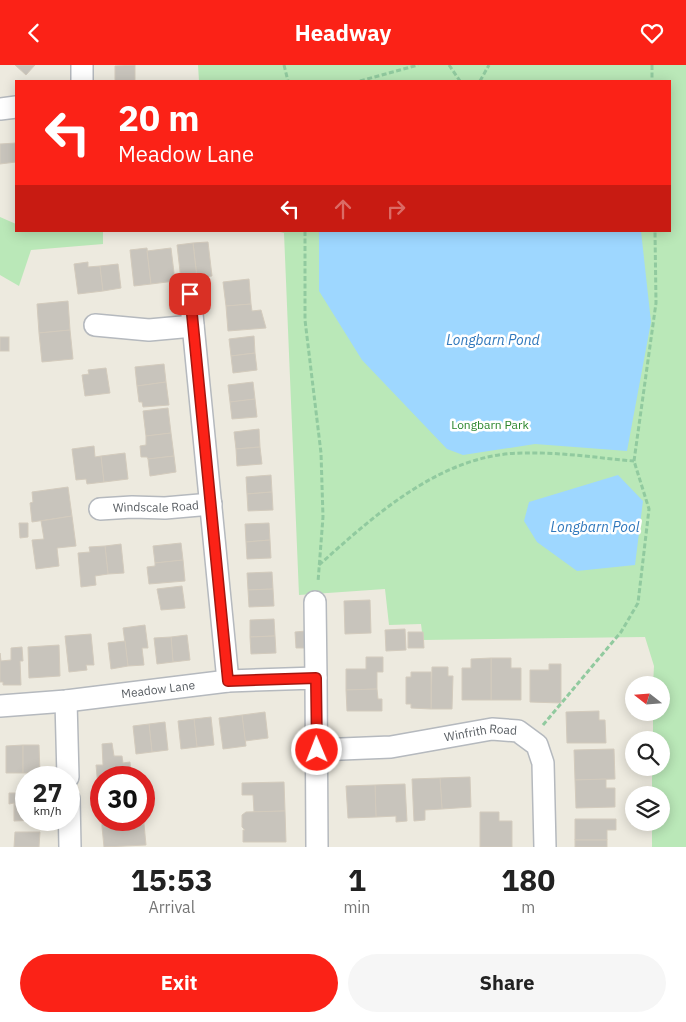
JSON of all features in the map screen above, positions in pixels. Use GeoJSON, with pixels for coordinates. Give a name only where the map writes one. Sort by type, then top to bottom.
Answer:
{"type":"FeatureCollection","features":[{"type":"Feature","properties":{"kind":"street"},"geometry":{"type":"LineString","coordinates":[[82,65],[82,80]]}},
{"type":"Feature","properties":{"kind":"street"},"geometry":{"type":"LineString","coordinates":[[0,109],[15,107]]}},
{"type":"Feature","properties":{"kind":"street","name":"Windscale Road"},"geometry":{"type":"LineString","coordinates":[[190,294],[228,681]]}},
{"type":"Feature","properties":{"kind":"street"},"geometry":{"type":"LineString","coordinates":[[95,325],[149,330],[193,326]]}},
{"type":"Feature","properties":{"kind":"street","name":"Windscale Road"},"geometry":{"type":"LineString","coordinates":[[100,510],[132,507],[165,508],[211,504]]}},
{"type":"Feature","properties":{"kind":"street"},"geometry":{"type":"LineString","coordinates":[[315,602],[317,847]]}},
{"type":"Feature","properties":{"kind":"street","name":"Meadow Lane"},"geometry":{"type":"LineString","coordinates":[[0,706],[66,701],[228,681],[316,678]]}},
{"type":"Feature","properties":{"kind":"street"},"geometry":{"type":"LineString","coordinates":[[66,701],[68,766]]}},
{"type":"Feature","properties":{"kind":"street","name":"Winfrith Road"},"geometry":{"type":"LineString","coordinates":[[317,750],[412,745],[492,729],[518,731],[531,739],[540,753],[545,774],[545,847]]}},
{"type":"Feature","properties":{"kind":"street"},"geometry":{"type":"LineString","coordinates":[[70,831],[70,847]]}},
{"type":"Feature","properties":{"kind":"path"},"geometry":{"type":"LineString","coordinates":[[284,65],[288,80]]}},
{"type":"Feature","properties":{"kind":"path"},"geometry":{"type":"LineString","coordinates":[[364,80],[418,65]]}},
{"type":"Feature","properties":{"kind":"path"},"geometry":{"type":"LineString","coordinates":[[449,65],[459,80]]}},
{"type":"Feature","properties":{"kind":"path"},"geometry":{"type":"LineString","coordinates":[[481,80],[489,65]]}},
{"type":"Feature","properties":{"kind":"path"},"geometry":{"type":"LineString","coordinates":[[652,65],[652,80]]}},
{"type":"Feature","properties":{"kind":"path"},"geometry":{"type":"LineString","coordinates":[[305,232],[305,320],[321,453],[323,517],[315,602]]}},
{"type":"Feature","properties":{"kind":"path"},"geometry":{"type":"LineString","coordinates":[[531,739],[621,632],[638,603],[649,509],[634,461],[656,303],[655,232]]}},
{"type":"Feature","properties":{"kind":"path"},"geometry":{"type":"LineString","coordinates":[[319,565],[386,508],[436,477],[464,464],[494,456],[524,453],[634,461]]}},
{"type":"Feature","properties":{"kind":"green space","name":"Longbarn Park"},"geometry":{"type":"Polygon","coordinates":[[[198,65],[686,65],[686,847],[652,847],[652,831],[670,831],[670,786],[652,786],[652,776],[670,776],[670,731],[653,731],[653,721],[670,721],[670,676],[653,676],[654,666],[645,637],[423,640],[421,624],[389,625],[385,589],[299,595],[284,233],[280,232],[671,232],[671,80],[199,80],[198,65]]]}},
{"type":"Feature","properties":{"kind":"green space"},"geometry":{"type":"Polygon","coordinates":[[[0,217],[15,224],[15,232],[103,232],[103,244],[31,250],[19,286],[0,275],[0,217]]]}},
{"type":"Feature","properties":{"kind":"water","name":"Longbarn Pond"},"geometry":{"type":"Polygon","coordinates":[[[319,232],[641,232],[651,322],[627,451],[535,444],[463,455],[447,449],[362,360],[319,291],[319,232]]]}},
{"type":"Feature","properties":{"kind":"water","name":"Longbarn Pool"},"geometry":{"type":"Polygon","coordinates":[[[618,475],[643,501],[635,565],[577,571],[537,542],[524,521],[529,502],[618,475]]]}},
{"type":"Feature","properties":{"kind":"building"},"geometry":{"type":"Polygon","coordinates":[[[15,65],[35,65],[26,75],[15,65]]]}},
{"type":"Feature","properties":{"kind":"building"},"geometry":{"type":"Polygon","coordinates":[[[135,65],[135,80],[115,80],[115,66],[135,65]]]}},
{"type":"Feature","properties":{"kind":"building"},"geometry":{"type":"Polygon","coordinates":[[[15,143],[15,162],[0,164],[0,144],[15,143]]]}},
{"type":"Feature","properties":{"kind":"building"},"geometry":{"type":"Polygon","coordinates":[[[208,242],[212,276],[197,278],[193,243],[208,242]]]}},
{"type":"Feature","properties":{"kind":"building"},"geometry":{"type":"Polygon","coordinates":[[[193,243],[197,278],[181,280],[177,245],[193,243]]]}},
{"type":"Feature","properties":{"kind":"building"},"geometry":{"type":"Polygon","coordinates":[[[147,248],[151,284],[134,286],[130,250],[147,248]]]}},
{"type":"Feature","properties":{"kind":"building"},"geometry":{"type":"Polygon","coordinates":[[[171,248],[175,281],[151,284],[147,251],[171,248]]]}},
{"type":"Feature","properties":{"kind":"building"},"geometry":{"type":"Polygon","coordinates":[[[88,262],[88,267],[100,266],[103,291],[78,294],[74,264],[88,262]]]}},
{"type":"Feature","properties":{"kind":"building"},"geometry":{"type":"Polygon","coordinates":[[[118,264],[121,288],[103,291],[100,266],[118,264]]]}},
{"type":"Feature","properties":{"kind":"building"},"geometry":{"type":"Polygon","coordinates":[[[249,279],[251,304],[226,306],[223,282],[249,279]]]}},
{"type":"Feature","properties":{"kind":"building"},"geometry":{"type":"Polygon","coordinates":[[[68,301],[70,330],[39,333],[37,304],[68,301]]]}},
{"type":"Feature","properties":{"kind":"building"},"geometry":{"type":"Polygon","coordinates":[[[251,304],[252,311],[261,310],[266,328],[228,331],[226,306],[251,304]]]}},
{"type":"Feature","properties":{"kind":"building"},"geometry":{"type":"Polygon","coordinates":[[[70,330],[73,359],[42,362],[39,333],[70,330]]]}},
{"type":"Feature","properties":{"kind":"building"},"geometry":{"type":"Polygon","coordinates":[[[254,336],[255,353],[231,356],[229,339],[254,336]]]}},
{"type":"Feature","properties":{"kind":"building"},"geometry":{"type":"Polygon","coordinates":[[[0,337],[9,337],[9,351],[0,351],[0,337]]]}},
{"type":"Feature","properties":{"kind":"building"},"geometry":{"type":"Polygon","coordinates":[[[255,353],[257,370],[233,373],[231,356],[255,353]]]}},
{"type":"Feature","properties":{"kind":"building"},"geometry":{"type":"Polygon","coordinates":[[[164,364],[166,382],[137,386],[135,367],[164,364]]]}},
{"type":"Feature","properties":{"kind":"building"},"geometry":{"type":"Polygon","coordinates":[[[106,368],[110,393],[85,396],[82,375],[89,374],[88,370],[106,368]]]}},
{"type":"Feature","properties":{"kind":"building"},"geometry":{"type":"Polygon","coordinates":[[[166,382],[169,405],[143,407],[142,402],[139,402],[137,386],[166,382]]]}},
{"type":"Feature","properties":{"kind":"building"},"geometry":{"type":"Polygon","coordinates":[[[253,382],[255,399],[230,402],[228,385],[253,382]]]}},
{"type":"Feature","properties":{"kind":"building"},"geometry":{"type":"Polygon","coordinates":[[[255,399],[257,417],[232,419],[230,402],[255,399]]]}},
{"type":"Feature","properties":{"kind":"building"},"geometry":{"type":"Polygon","coordinates":[[[168,408],[171,433],[146,436],[143,411],[168,408]]]}},
{"type":"Feature","properties":{"kind":"building"},"geometry":{"type":"Polygon","coordinates":[[[259,429],[260,447],[236,449],[234,432],[259,429]]]}},
{"type":"Feature","properties":{"kind":"building"},"geometry":{"type":"Polygon","coordinates":[[[171,433],[174,456],[148,459],[147,457],[141,457],[140,446],[146,445],[146,436],[171,433]]]}},
{"type":"Feature","properties":{"kind":"building"},"geometry":{"type":"Polygon","coordinates":[[[94,446],[95,457],[101,456],[104,482],[87,484],[86,479],[76,480],[72,449],[94,446]]]}},
{"type":"Feature","properties":{"kind":"building"},"geometry":{"type":"Polygon","coordinates":[[[260,447],[262,464],[237,466],[236,449],[260,447]]]}},
{"type":"Feature","properties":{"kind":"building"},"geometry":{"type":"Polygon","coordinates":[[[125,453],[128,479],[104,482],[101,456],[125,453]]]}},
{"type":"Feature","properties":{"kind":"building"},"geometry":{"type":"Polygon","coordinates":[[[174,456],[176,472],[150,476],[148,459],[174,456]]]}},
{"type":"Feature","properties":{"kind":"building"},"geometry":{"type":"Polygon","coordinates":[[[271,475],[272,492],[247,494],[246,477],[271,475]]]}},
{"type":"Feature","properties":{"kind":"building"},"geometry":{"type":"Polygon","coordinates":[[[68,487],[72,516],[32,522],[30,503],[33,502],[32,492],[68,487]]]}},
{"type":"Feature","properties":{"kind":"building"},"geometry":{"type":"Polygon","coordinates":[[[272,492],[273,510],[248,511],[247,494],[272,492]]]}},
{"type":"Feature","properties":{"kind":"building"},"geometry":{"type":"Polygon","coordinates":[[[72,516],[76,546],[57,548],[59,566],[36,569],[32,540],[44,539],[41,521],[72,516]]]}},
{"type":"Feature","properties":{"kind":"building"},"geometry":{"type":"Polygon","coordinates":[[[19,523],[28,523],[28,537],[20,538],[19,523]]]}},
{"type":"Feature","properties":{"kind":"building"},"geometry":{"type":"Polygon","coordinates":[[[269,523],[270,540],[246,542],[245,524],[269,523]]]}},
{"type":"Feature","properties":{"kind":"building"},"geometry":{"type":"Polygon","coordinates":[[[270,540],[271,558],[247,559],[246,542],[270,540]]]}},
{"type":"Feature","properties":{"kind":"building"},"geometry":{"type":"Polygon","coordinates":[[[181,543],[183,560],[155,563],[153,546],[181,543]]]}},
{"type":"Feature","properties":{"kind":"building"},"geometry":{"type":"Polygon","coordinates":[[[121,544],[124,573],[108,574],[105,546],[121,544]]]}},
{"type":"Feature","properties":{"kind":"building"},"geometry":{"type":"Polygon","coordinates":[[[105,546],[108,574],[95,576],[96,585],[81,587],[78,553],[90,552],[89,547],[105,546]]]}},
{"type":"Feature","properties":{"kind":"building"},"geometry":{"type":"Polygon","coordinates":[[[183,560],[185,581],[149,584],[147,567],[155,566],[155,563],[183,560]]]}},
{"type":"Feature","properties":{"kind":"building"},"geometry":{"type":"Polygon","coordinates":[[[272,572],[273,589],[248,590],[247,573],[272,572]]]}},
{"type":"Feature","properties":{"kind":"building"},"geometry":{"type":"Polygon","coordinates":[[[182,586],[185,608],[161,610],[157,589],[182,586]]]}},
{"type":"Feature","properties":{"kind":"building"},"geometry":{"type":"Polygon","coordinates":[[[273,589],[274,606],[249,607],[248,590],[273,589]]]}},
{"type":"Feature","properties":{"kind":"building"},"geometry":{"type":"Polygon","coordinates":[[[370,600],[371,633],[345,634],[344,601],[370,600]]]}},
{"type":"Feature","properties":{"kind":"building"},"geometry":{"type":"Polygon","coordinates":[[[274,619],[275,636],[250,637],[250,620],[274,619]]]}},
{"type":"Feature","properties":{"kind":"building"},"geometry":{"type":"Polygon","coordinates":[[[145,625],[148,648],[142,648],[144,665],[128,666],[123,628],[145,625]]]}},
{"type":"Feature","properties":{"kind":"building"},"geometry":{"type":"Polygon","coordinates":[[[405,629],[406,650],[386,651],[385,630],[405,629]]]}},
{"type":"Feature","properties":{"kind":"building"},"geometry":{"type":"Polygon","coordinates":[[[306,631],[307,648],[296,648],[295,632],[306,631]]]}},
{"type":"Feature","properties":{"kind":"building"},"geometry":{"type":"Polygon","coordinates":[[[408,632],[423,632],[424,648],[408,648],[408,632]]]}},
{"type":"Feature","properties":{"kind":"building"},"geometry":{"type":"Polygon","coordinates":[[[91,634],[94,665],[86,665],[87,670],[69,672],[65,636],[91,634]]]}},
{"type":"Feature","properties":{"kind":"building"},"geometry":{"type":"Polygon","coordinates":[[[187,635],[190,660],[173,662],[171,637],[187,635]]]}},
{"type":"Feature","properties":{"kind":"building"},"geometry":{"type":"Polygon","coordinates":[[[275,636],[276,653],[251,654],[250,637],[275,636]]]}},
{"type":"Feature","properties":{"kind":"building"},"geometry":{"type":"Polygon","coordinates":[[[171,637],[173,662],[157,664],[154,638],[171,637]]]}},
{"type":"Feature","properties":{"kind":"building"},"geometry":{"type":"Polygon","coordinates":[[[125,641],[128,666],[111,669],[108,643],[125,641]]]}},
{"type":"Feature","properties":{"kind":"building"},"geometry":{"type":"Polygon","coordinates":[[[59,645],[60,676],[29,678],[28,647],[59,645]]]}},
{"type":"Feature","properties":{"kind":"building"},"geometry":{"type":"Polygon","coordinates":[[[22,647],[23,661],[20,661],[21,685],[3,685],[3,682],[0,682],[0,653],[1,661],[11,660],[11,648],[22,647]]]}},
{"type":"Feature","properties":{"kind":"building"},"geometry":{"type":"Polygon","coordinates":[[[366,657],[383,657],[383,672],[377,672],[377,689],[346,690],[346,669],[366,669],[366,657]]]}},
{"type":"Feature","properties":{"kind":"building"},"geometry":{"type":"Polygon","coordinates":[[[491,658],[511,658],[511,668],[521,668],[521,700],[491,700],[491,658]]]}},
{"type":"Feature","properties":{"kind":"building"},"geometry":{"type":"Polygon","coordinates":[[[491,658],[491,700],[462,700],[462,668],[471,668],[471,659],[491,658]]]}},
{"type":"Feature","properties":{"kind":"building"},"geometry":{"type":"Polygon","coordinates":[[[549,664],[561,664],[561,703],[530,702],[530,670],[549,670],[549,664]]]}},
{"type":"Feature","properties":{"kind":"building"},"geometry":{"type":"Polygon","coordinates":[[[432,667],[448,667],[448,676],[453,676],[452,709],[431,709],[432,667]]]}},
{"type":"Feature","properties":{"kind":"building"},"geometry":{"type":"Polygon","coordinates":[[[411,672],[431,672],[431,709],[411,708],[411,704],[406,704],[406,677],[411,677],[411,672]]]}},
{"type":"Feature","properties":{"kind":"building"},"geometry":{"type":"Polygon","coordinates":[[[377,689],[378,699],[382,699],[382,711],[347,711],[346,690],[377,689]]]}},
{"type":"Feature","properties":{"kind":"building"},"geometry":{"type":"Polygon","coordinates":[[[599,711],[599,720],[605,720],[606,743],[567,743],[566,712],[599,711]]]}},
{"type":"Feature","properties":{"kind":"building"},"geometry":{"type":"Polygon","coordinates":[[[265,712],[268,738],[245,741],[242,715],[265,712]]]}},
{"type":"Feature","properties":{"kind":"building"},"geometry":{"type":"Polygon","coordinates":[[[242,715],[246,746],[223,749],[219,718],[242,715]]]}},
{"type":"Feature","properties":{"kind":"building"},"geometry":{"type":"Polygon","coordinates":[[[211,717],[214,745],[197,747],[194,719],[211,717]]]}},
{"type":"Feature","properties":{"kind":"building"},"geometry":{"type":"Polygon","coordinates":[[[194,719],[197,747],[181,749],[178,721],[194,719]]]}},
{"type":"Feature","properties":{"kind":"building"},"geometry":{"type":"Polygon","coordinates":[[[165,722],[168,750],[152,752],[149,724],[165,722]]]}},
{"type":"Feature","properties":{"kind":"building"},"geometry":{"type":"Polygon","coordinates":[[[149,724],[152,752],[136,754],[133,726],[149,724]]]}},
{"type":"Feature","properties":{"kind":"building"},"geometry":{"type":"Polygon","coordinates":[[[112,743],[114,756],[122,756],[123,763],[130,762],[130,766],[96,766],[103,765],[102,744],[112,743]]]}},
{"type":"Feature","properties":{"kind":"building"},"geometry":{"type":"Polygon","coordinates":[[[23,745],[23,766],[15,766],[15,773],[6,773],[6,746],[23,745]]]}},
{"type":"Feature","properties":{"kind":"building"},"geometry":{"type":"Polygon","coordinates":[[[23,745],[39,745],[40,766],[23,766],[23,745]]]}},
{"type":"Feature","properties":{"kind":"building"},"geometry":{"type":"Polygon","coordinates":[[[614,749],[615,779],[575,780],[574,750],[614,749]]]}},
{"type":"Feature","properties":{"kind":"building"},"geometry":{"type":"Polygon","coordinates":[[[470,777],[471,807],[442,809],[440,778],[470,777]]]}},
{"type":"Feature","properties":{"kind":"building"},"geometry":{"type":"Polygon","coordinates":[[[440,778],[442,809],[425,810],[425,820],[414,821],[412,779],[440,778]]]}},
{"type":"Feature","properties":{"kind":"building"},"geometry":{"type":"Polygon","coordinates":[[[606,779],[606,788],[615,788],[615,807],[576,808],[575,780],[606,779]]]}},
{"type":"Feature","properties":{"kind":"building"},"geometry":{"type":"Polygon","coordinates":[[[284,782],[285,811],[254,812],[253,795],[242,795],[242,783],[284,782]]]}},
{"type":"Feature","properties":{"kind":"building"},"geometry":{"type":"Polygon","coordinates":[[[405,784],[407,821],[396,822],[396,816],[376,817],[375,785],[405,784]]]}},
{"type":"Feature","properties":{"kind":"building"},"geometry":{"type":"Polygon","coordinates":[[[375,785],[376,817],[348,818],[346,786],[375,785]]]}},
{"type":"Feature","properties":{"kind":"building"},"geometry":{"type":"Polygon","coordinates":[[[9,793],[15,793],[15,821],[14,803],[9,804],[9,793]]]}},
{"type":"Feature","properties":{"kind":"building"},"geometry":{"type":"Polygon","coordinates":[[[285,811],[286,842],[243,842],[243,830],[245,830],[242,827],[242,815],[246,812],[285,811]]]}},
{"type":"Feature","properties":{"kind":"building"},"geometry":{"type":"Polygon","coordinates":[[[480,812],[499,812],[499,821],[512,821],[512,847],[480,847],[480,812]]]}},
{"type":"Feature","properties":{"kind":"building"},"geometry":{"type":"Polygon","coordinates":[[[575,819],[616,819],[616,830],[607,830],[607,840],[575,840],[575,819]]]}},
{"type":"Feature","properties":{"kind":"building"},"geometry":{"type":"Polygon","coordinates":[[[102,831],[145,831],[146,845],[104,847],[102,831]]]}},
{"type":"Feature","properties":{"kind":"building"},"geometry":{"type":"Polygon","coordinates":[[[15,832],[40,832],[39,847],[14,847],[15,832]]]}},
{"type":"Feature","properties":{"kind":"building"},"geometry":{"type":"Polygon","coordinates":[[[575,840],[607,840],[607,847],[575,847],[575,840]]]}},
{"type":"Feature","properties":{"kind":"route"},"geometry":{"type":"LineString","coordinates":[[190,294],[228,681],[316,678],[317,750]]}}]}
